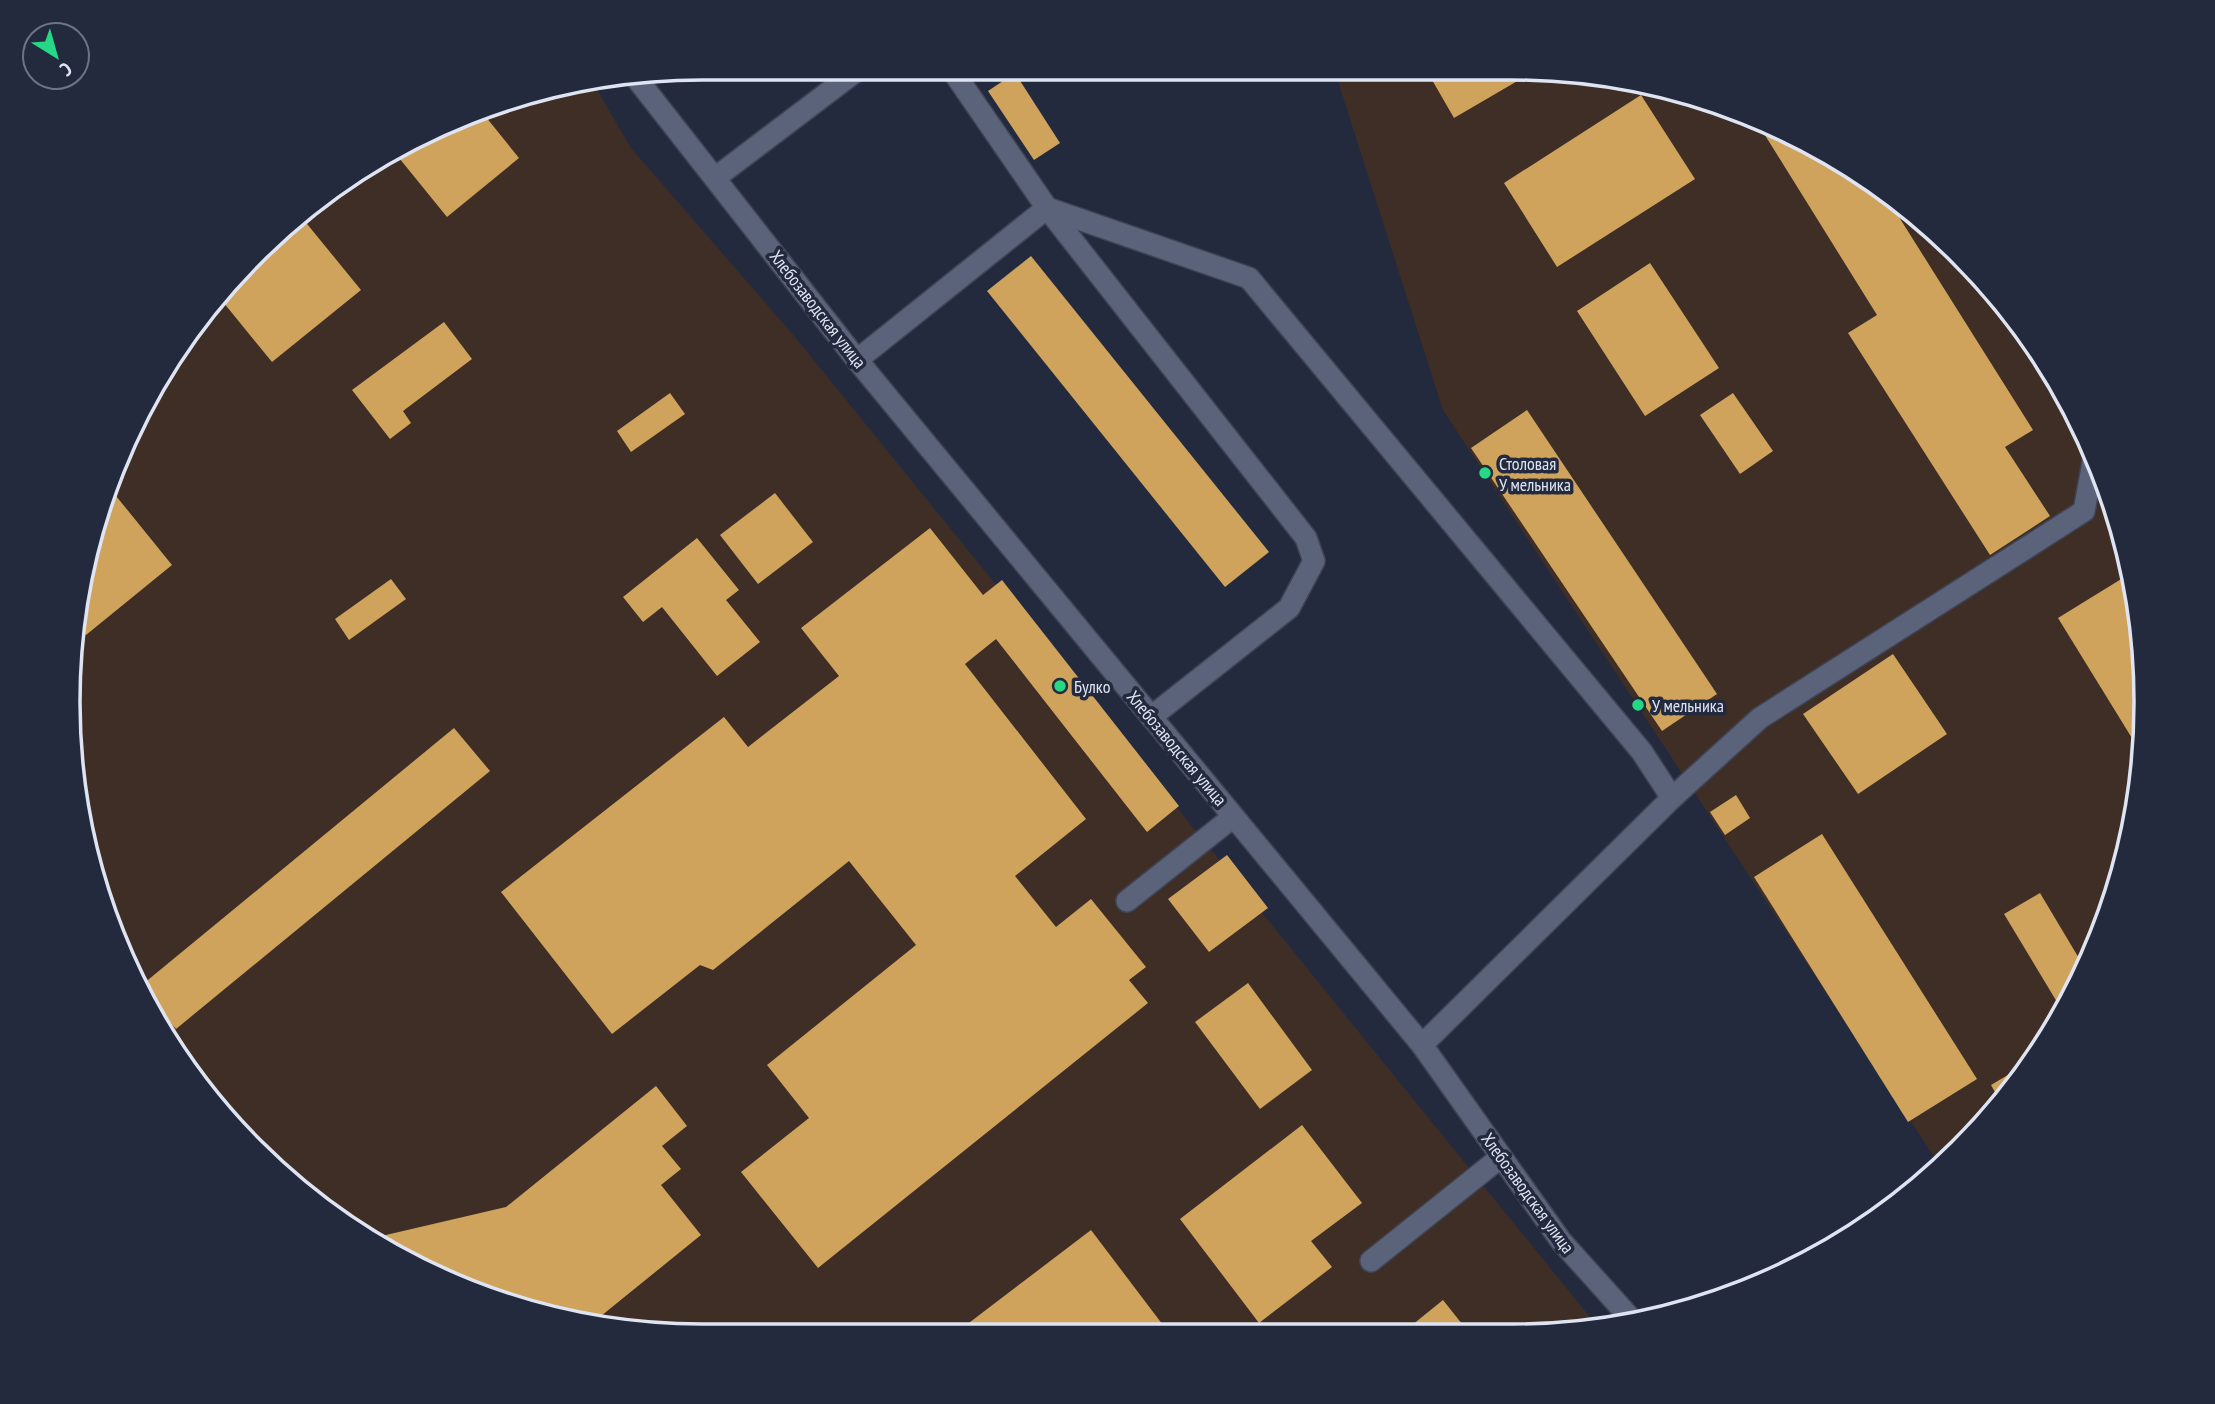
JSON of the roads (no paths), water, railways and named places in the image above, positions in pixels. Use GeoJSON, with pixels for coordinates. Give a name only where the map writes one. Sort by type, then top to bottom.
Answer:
{"type":"FeatureCollection","features":[{"type":"Feature","properties":{"kind":"street"},"geometry":{"type":"LineString","coordinates":[[715,178],[844,80]]}},
{"type":"Feature","properties":{"kind":"street"},"geometry":{"type":"LineString","coordinates":[[959,80],[1047,208],[1306,538],[1314,561],[1289,608],[1151,717]]}},
{"type":"Feature","properties":{"kind":"street","name":"Хлебозаводская улица"},"geometry":{"type":"LineString","coordinates":[[641,84],[857,360],[1422,1045],[1561,1241],[1626,1313]]}},
{"type":"Feature","properties":{"kind":"street"},"geometry":{"type":"LineString","coordinates":[[857,360],[1047,208]]}},
{"type":"Feature","properties":{"kind":"street"},"geometry":{"type":"LineString","coordinates":[[1047,208],[1249,278],[1642,752],[1672,798]]}},
{"type":"Feature","properties":{"kind":"street"},"geometry":{"type":"LineString","coordinates":[[1422,1045],[1672,798],[1760,718],[2084,511],[2091,474]]}},
{"type":"Feature","properties":{"kind":"street"},"geometry":{"type":"LineString","coordinates":[[1127,901],[1233,817]]}},
{"type":"Feature","properties":{"kind":"street"},"geometry":{"type":"LineString","coordinates":[[1371,1261],[1501,1157]]}},
{"type":"Feature","properties":{"kind":"place","name":"Столовая У мельника"},"geometry":{"type":"Point","coordinates":[1485,473]}},
{"type":"Feature","properties":{"kind":"place","name":"Булко"},"geometry":{"type":"Point","coordinates":[1060,686]}},
{"type":"Feature","properties":{"kind":"place","name":"У мельника"},"geometry":{"type":"Point","coordinates":[1638,705]}}]}
